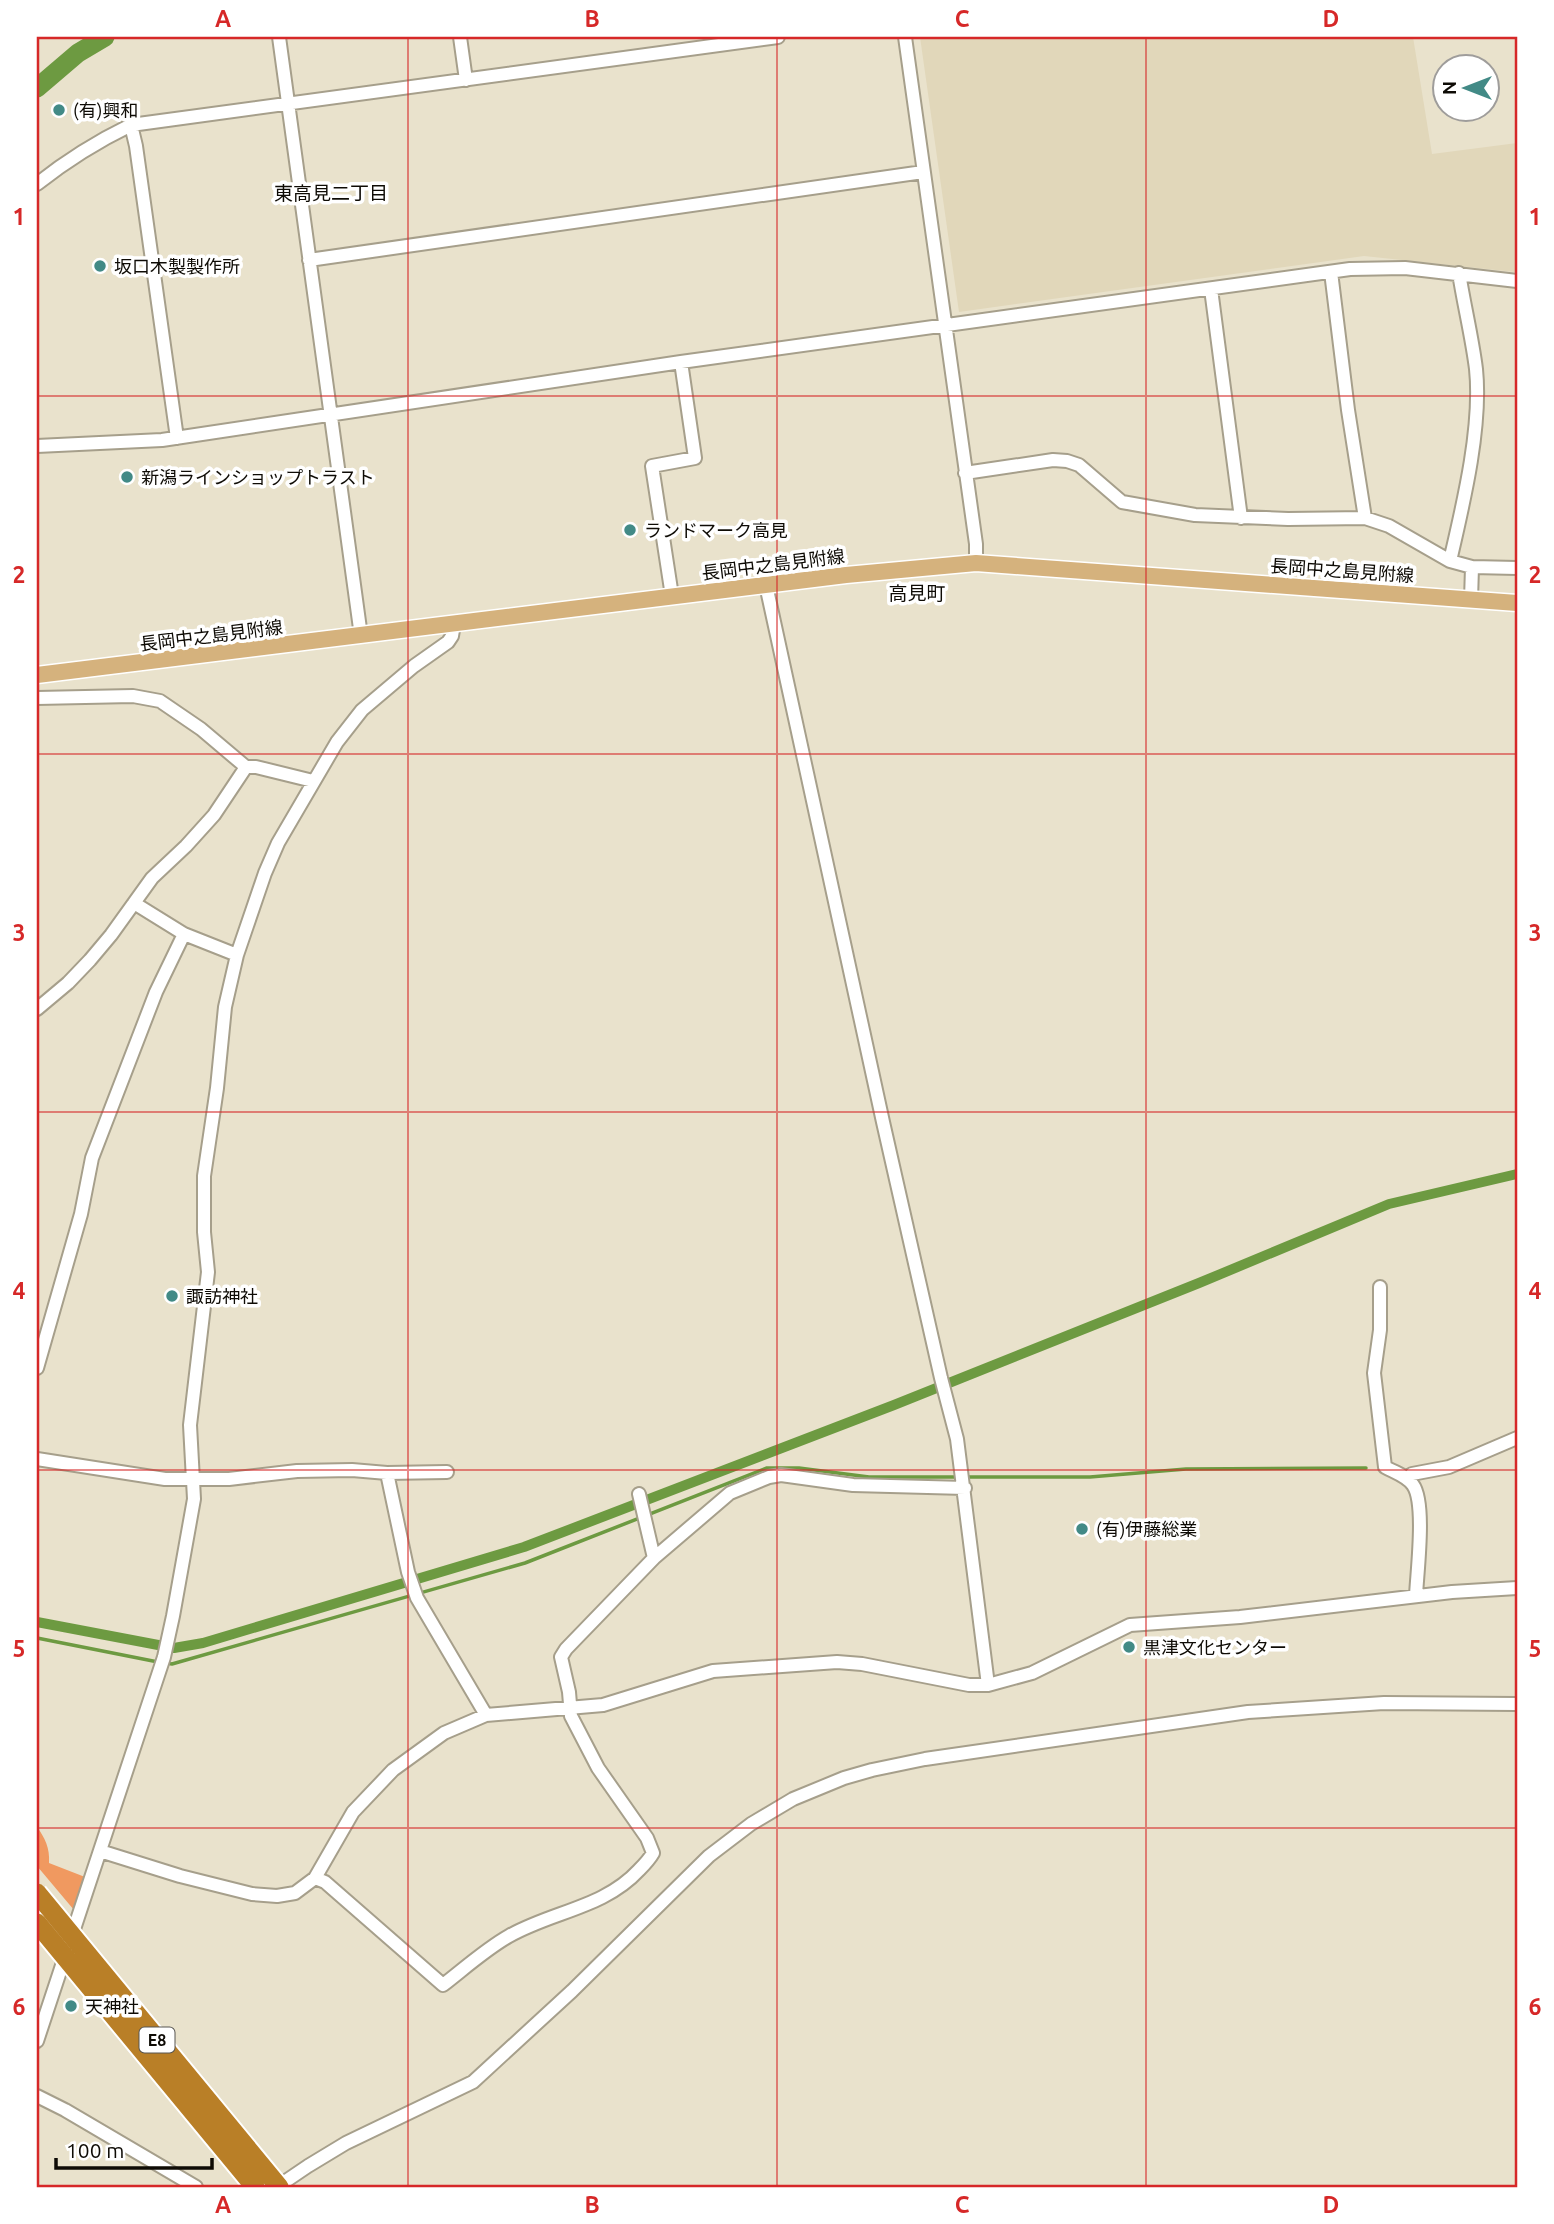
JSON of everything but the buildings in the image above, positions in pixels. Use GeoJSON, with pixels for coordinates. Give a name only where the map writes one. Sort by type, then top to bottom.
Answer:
{"type":"FeatureCollection","features":[{"type":"Feature","properties":{"kind":"highway","name":"E8"},"geometry":{"type":"LineString","coordinates":[[37,1893],[278,2187]]}},
{"type":"Feature","properties":{"kind":"highway","name":"E8"},"geometry":{"type":"LineString","coordinates":[[37,1923],[255,2187]]}},
{"type":"Feature","properties":{"kind":"main road","name":"長岡中之島見附線"},"geometry":{"type":"LineString","coordinates":[[37,675],[672,596],[976,563],[1517,603]]}},
{"type":"Feature","properties":{"kind":"street"},"geometry":{"type":"LineString","coordinates":[[279,37],[361,636]]}},
{"type":"Feature","properties":{"kind":"street"},"geometry":{"type":"LineString","coordinates":[[460,37],[466,80]]}},
{"type":"Feature","properties":{"kind":"street"},"geometry":{"type":"LineString","coordinates":[[37,184],[101,141],[131,125],[778,37]]}},
{"type":"Feature","properties":{"kind":"street"},"geometry":{"type":"LineString","coordinates":[[905,37],[976,544],[976,563]]}},
{"type":"Feature","properties":{"kind":"street"},"geometry":{"type":"LineString","coordinates":[[131,125],[177,438]]}},
{"type":"Feature","properties":{"kind":"street"},"geometry":{"type":"LineString","coordinates":[[309,260],[923,172]]}},
{"type":"Feature","properties":{"kind":"street"},"geometry":{"type":"LineString","coordinates":[[37,446],[177,438],[681,362],[1350,269],[1459,273],[1517,281]]}},
{"type":"Feature","properties":{"kind":"street"},"geometry":{"type":"LineString","coordinates":[[1331,272],[1348,410],[1366,518]]}},
{"type":"Feature","properties":{"kind":"street"},"geometry":{"type":"LineString","coordinates":[[1450,561],[1465,498],[1475,428],[1476,396],[1476,370],[1459,273]]}},
{"type":"Feature","properties":{"kind":"street"},"geometry":{"type":"LineString","coordinates":[[1210,289],[1241,518]]}},
{"type":"Feature","properties":{"kind":"street"},"geometry":{"type":"LineString","coordinates":[[672,596],[652,467],[695,458],[681,362]]}},
{"type":"Feature","properties":{"kind":"street"},"geometry":{"type":"LineString","coordinates":[[965,473],[1054,460],[1067,461],[1090,473],[1122,502],[1195,515],[1241,518],[1366,518],[1389,526],[1450,561],[1472,567],[1517,568]]}},
{"type":"Feature","properties":{"kind":"street"},"geometry":{"type":"LineString","coordinates":[[1471,600],[1472,567]]}},
{"type":"Feature","properties":{"kind":"street"},"geometry":{"type":"LineString","coordinates":[[766,585],[883,1122],[957,1439],[988,1685]]}},
{"type":"Feature","properties":{"kind":"street"},"geometry":{"type":"LineString","coordinates":[[37,2041],[164,1657],[194,1499],[190,1425],[208,1283],[203,1222],[204,1176],[225,1007],[237,955],[278,843],[337,742],[362,710],[414,666],[448,642],[454,624]]}},
{"type":"Feature","properties":{"kind":"street"},"geometry":{"type":"LineString","coordinates":[[37,698],[133,696],[160,701],[201,729],[246,767],[313,781]]}},
{"type":"Feature","properties":{"kind":"street"},"geometry":{"type":"LineString","coordinates":[[37,1009],[90,960],[152,878],[187,846],[214,815],[246,767]]}},
{"type":"Feature","properties":{"kind":"street"},"geometry":{"type":"LineString","coordinates":[[134,903],[184,934],[237,955]]}},
{"type":"Feature","properties":{"kind":"street"},"geometry":{"type":"LineString","coordinates":[[37,1368],[42,1329],[81,1214],[92,1158],[156,992],[184,934]]}},
{"type":"Feature","properties":{"kind":"street"},"geometry":{"type":"LineString","coordinates":[[1380,1287],[1380,1330],[1374,1373],[1385,1467],[1407,1479],[1418,1494],[1420,1518],[1416,1596]]}},
{"type":"Feature","properties":{"kind":"street"},"geometry":{"type":"LineString","coordinates":[[1407,1479],[1412,1474],[1449,1467],[1517,1438]]}},
{"type":"Feature","properties":{"kind":"street"},"geometry":{"type":"LineString","coordinates":[[37,1459],[165,1479],[193,1480],[229,1479],[297,1471],[447,1472]]}},
{"type":"Feature","properties":{"kind":"street"},"geometry":{"type":"LineString","coordinates":[[387,1473],[408,1572],[417,1598],[486,1715]]}},
{"type":"Feature","properties":{"kind":"street"},"geometry":{"type":"LineString","coordinates":[[316,1878],[325,1882],[443,1984],[507,1937],[531,1924],[579,1909],[610,1893],[630,1880],[653,1853],[647,1838],[598,1768],[575,1725],[569,1708],[569,1692],[561,1657],[566,1649],[654,1558],[730,1493],[769,1476],[804,1477],[853,1485],[965,1488]]}},
{"type":"Feature","properties":{"kind":"street"},"geometry":{"type":"LineString","coordinates":[[639,1494],[654,1558]]}},
{"type":"Feature","properties":{"kind":"street"},"geometry":{"type":"LineString","coordinates":[[100,1851],[180,1876],[252,1894],[277,1896],[295,1893],[316,1878],[353,1812],[393,1770],[444,1733],[486,1715],[612,1703],[713,1671],[837,1662],[862,1664],[969,1685],[988,1685],[1032,1673],[1130,1625],[1240,1617],[1416,1596],[1517,1588]]}},
{"type":"Feature","properties":{"kind":"street"},"geometry":{"type":"LineString","coordinates":[[278,2187],[346,2143],[473,2082],[572,1991],[709,1856],[751,1824],[793,1799],[824,1786],[872,1770],[925,1759],[1248,1712],[1395,1703],[1517,1704]]}},
{"type":"Feature","properties":{"kind":"street"},"geometry":{"type":"LineString","coordinates":[[37,2096],[196,2187]]}},
{"type":"Feature","properties":{"kind":"shaded area"},"geometry":{"type":"Polygon","coordinates":[[[920,37],[1413,37],[1432,154],[1517,143],[1515,272],[1364,256],[959,312],[920,37]]]}},
{"type":"Feature","properties":{"kind":"shaded area"},"geometry":{"type":"Polygon","coordinates":[[[37,1827],[49,1853],[49,1863],[85,1877],[74,1910],[37,1866],[37,1827]]]}},
{"type":"Feature","properties":{"kind":"waterway"},"geometry":{"type":"LineString","coordinates":[[37,88],[78,53],[105,37]]}},
{"type":"Feature","properties":{"kind":"waterway"},"geometry":{"type":"LineString","coordinates":[[37,1622],[174,1648],[203,1643],[524,1547],[894,1405],[1389,1204],[1517,1174]]}},
{"type":"Feature","properties":{"kind":"waterway"},"geometry":{"type":"LineString","coordinates":[[166,1663],[172,1664],[525,1563],[767,1468],[799,1468],[869,1477],[958,1477]]}},
{"type":"Feature","properties":{"kind":"waterway"},"geometry":{"type":"LineString","coordinates":[[966,1477],[1090,1477],[1186,1469],[1366,1468]]}},
{"type":"Feature","properties":{"kind":"waterway"},"geometry":{"type":"LineString","coordinates":[[37,1638],[158,1662]]}},
{"type":"Feature","properties":{"kind":"place","name":"(有)興和"},"geometry":{"type":"Point","coordinates":[59,110]}},
{"type":"Feature","properties":{"kind":"place","name":"坂口木製製作所"},"geometry":{"type":"Point","coordinates":[100,266]}},
{"type":"Feature","properties":{"kind":"place","name":"新潟ラインショップトラスト"},"geometry":{"type":"Point","coordinates":[127,477]}},
{"type":"Feature","properties":{"kind":"place","name":"ランドマーク高見"},"geometry":{"type":"Point","coordinates":[630,530]}},
{"type":"Feature","properties":{"kind":"place","name":"諏訪神社"},"geometry":{"type":"Point","coordinates":[172,1296]}},
{"type":"Feature","properties":{"kind":"place","name":"(有)伊藤総業"},"geometry":{"type":"Point","coordinates":[1082,1529]}},
{"type":"Feature","properties":{"kind":"place","name":"黒津文化センター"},"geometry":{"type":"Point","coordinates":[1129,1647]}},
{"type":"Feature","properties":{"kind":"place","name":"天神社"},"geometry":{"type":"Point","coordinates":[71,2006]}},
{"type":"Feature","properties":{"kind":"district","name":"東高見二丁目"},"geometry":{"type":"Point","coordinates":[331,193]}},
{"type":"Feature","properties":{"kind":"district","name":"高見町"},"geometry":{"type":"Point","coordinates":[917,593]}}]}
